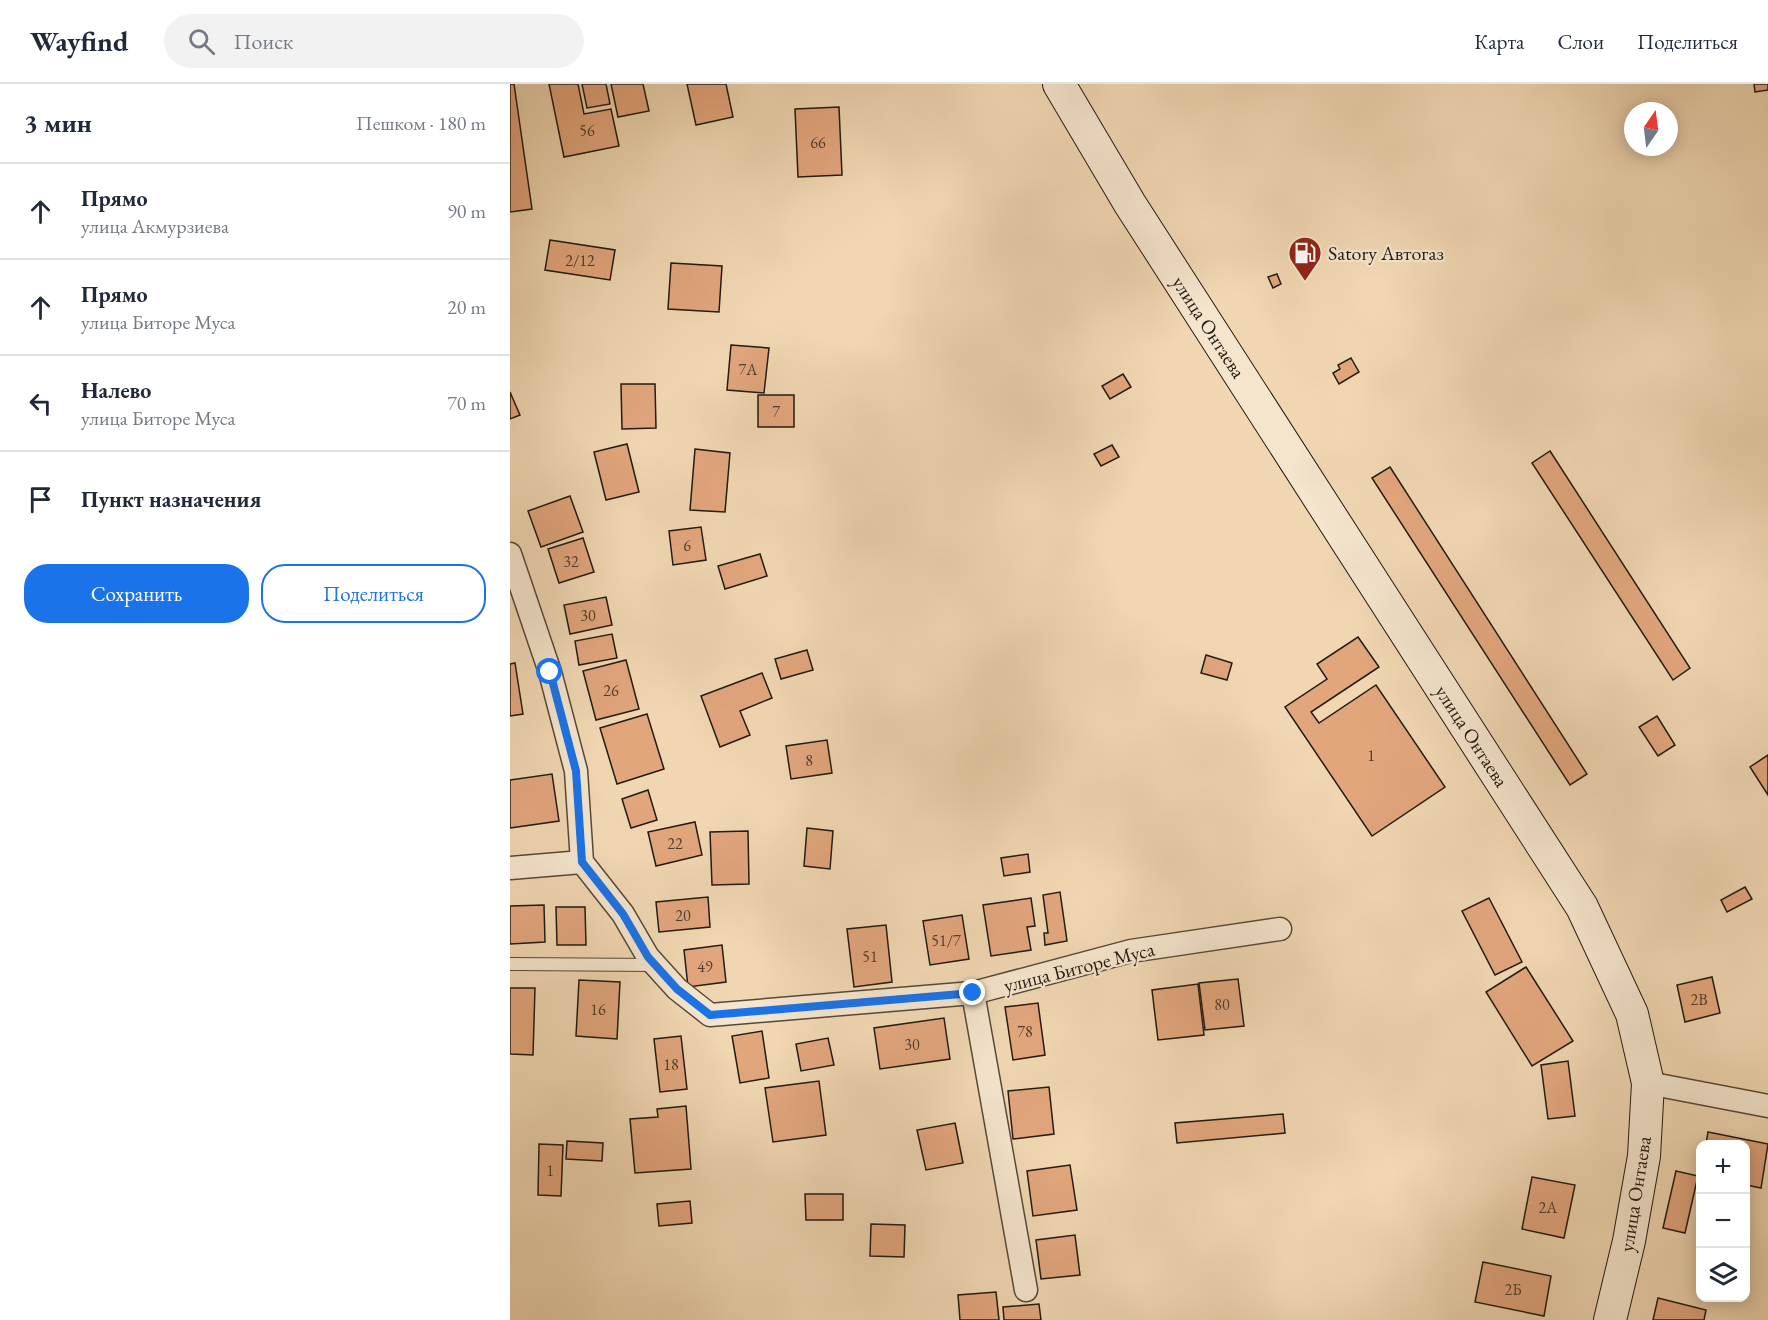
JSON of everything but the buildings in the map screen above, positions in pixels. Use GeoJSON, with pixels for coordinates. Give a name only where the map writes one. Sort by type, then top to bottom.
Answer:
{"type":"FeatureCollection","features":[{"type":"Feature","properties":{"kind":"main road","name":"улица Онтаева"},"geometry":{"type":"LineString","coordinates":[[1059,86],[1130,204],[1582,907],[1632,1014],[1648,1083],[1644,1156],[1629,1241],[1610,1320]]}},
{"type":"Feature","properties":{"kind":"street"},"geometry":{"type":"LineString","coordinates":[[510,554],[550,672],[576,771],[582,862],[510,867]]}},
{"type":"Feature","properties":{"kind":"street","name":"улица Биторе Муса"},"geometry":{"type":"LineString","coordinates":[[582,862],[623,914],[652,961],[677,989],[710,1015],[973,993],[1131,951],[1280,929]]}},
{"type":"Feature","properties":{"kind":"street"},"geometry":{"type":"LineString","coordinates":[[973,993],[1026,1290]]}},
{"type":"Feature","properties":{"kind":"street"},"geometry":{"type":"LineString","coordinates":[[1648,1083],[1768,1106]]}},
{"type":"Feature","properties":{"kind":"lane"},"geometry":{"type":"LineString","coordinates":[[510,964],[652,961]]}},
{"type":"Feature","properties":{"kind":"place","name":"Satory Автогаз"},"geometry":{"type":"Point","coordinates":[1305,282]}},
{"type":"Feature","properties":{"kind":"route"},"geometry":{"type":"LineString","coordinates":[[550,672],[576,771],[582,862],[623,914],[648,957],[677,989],[710,1015],[973,993]]}}]}
